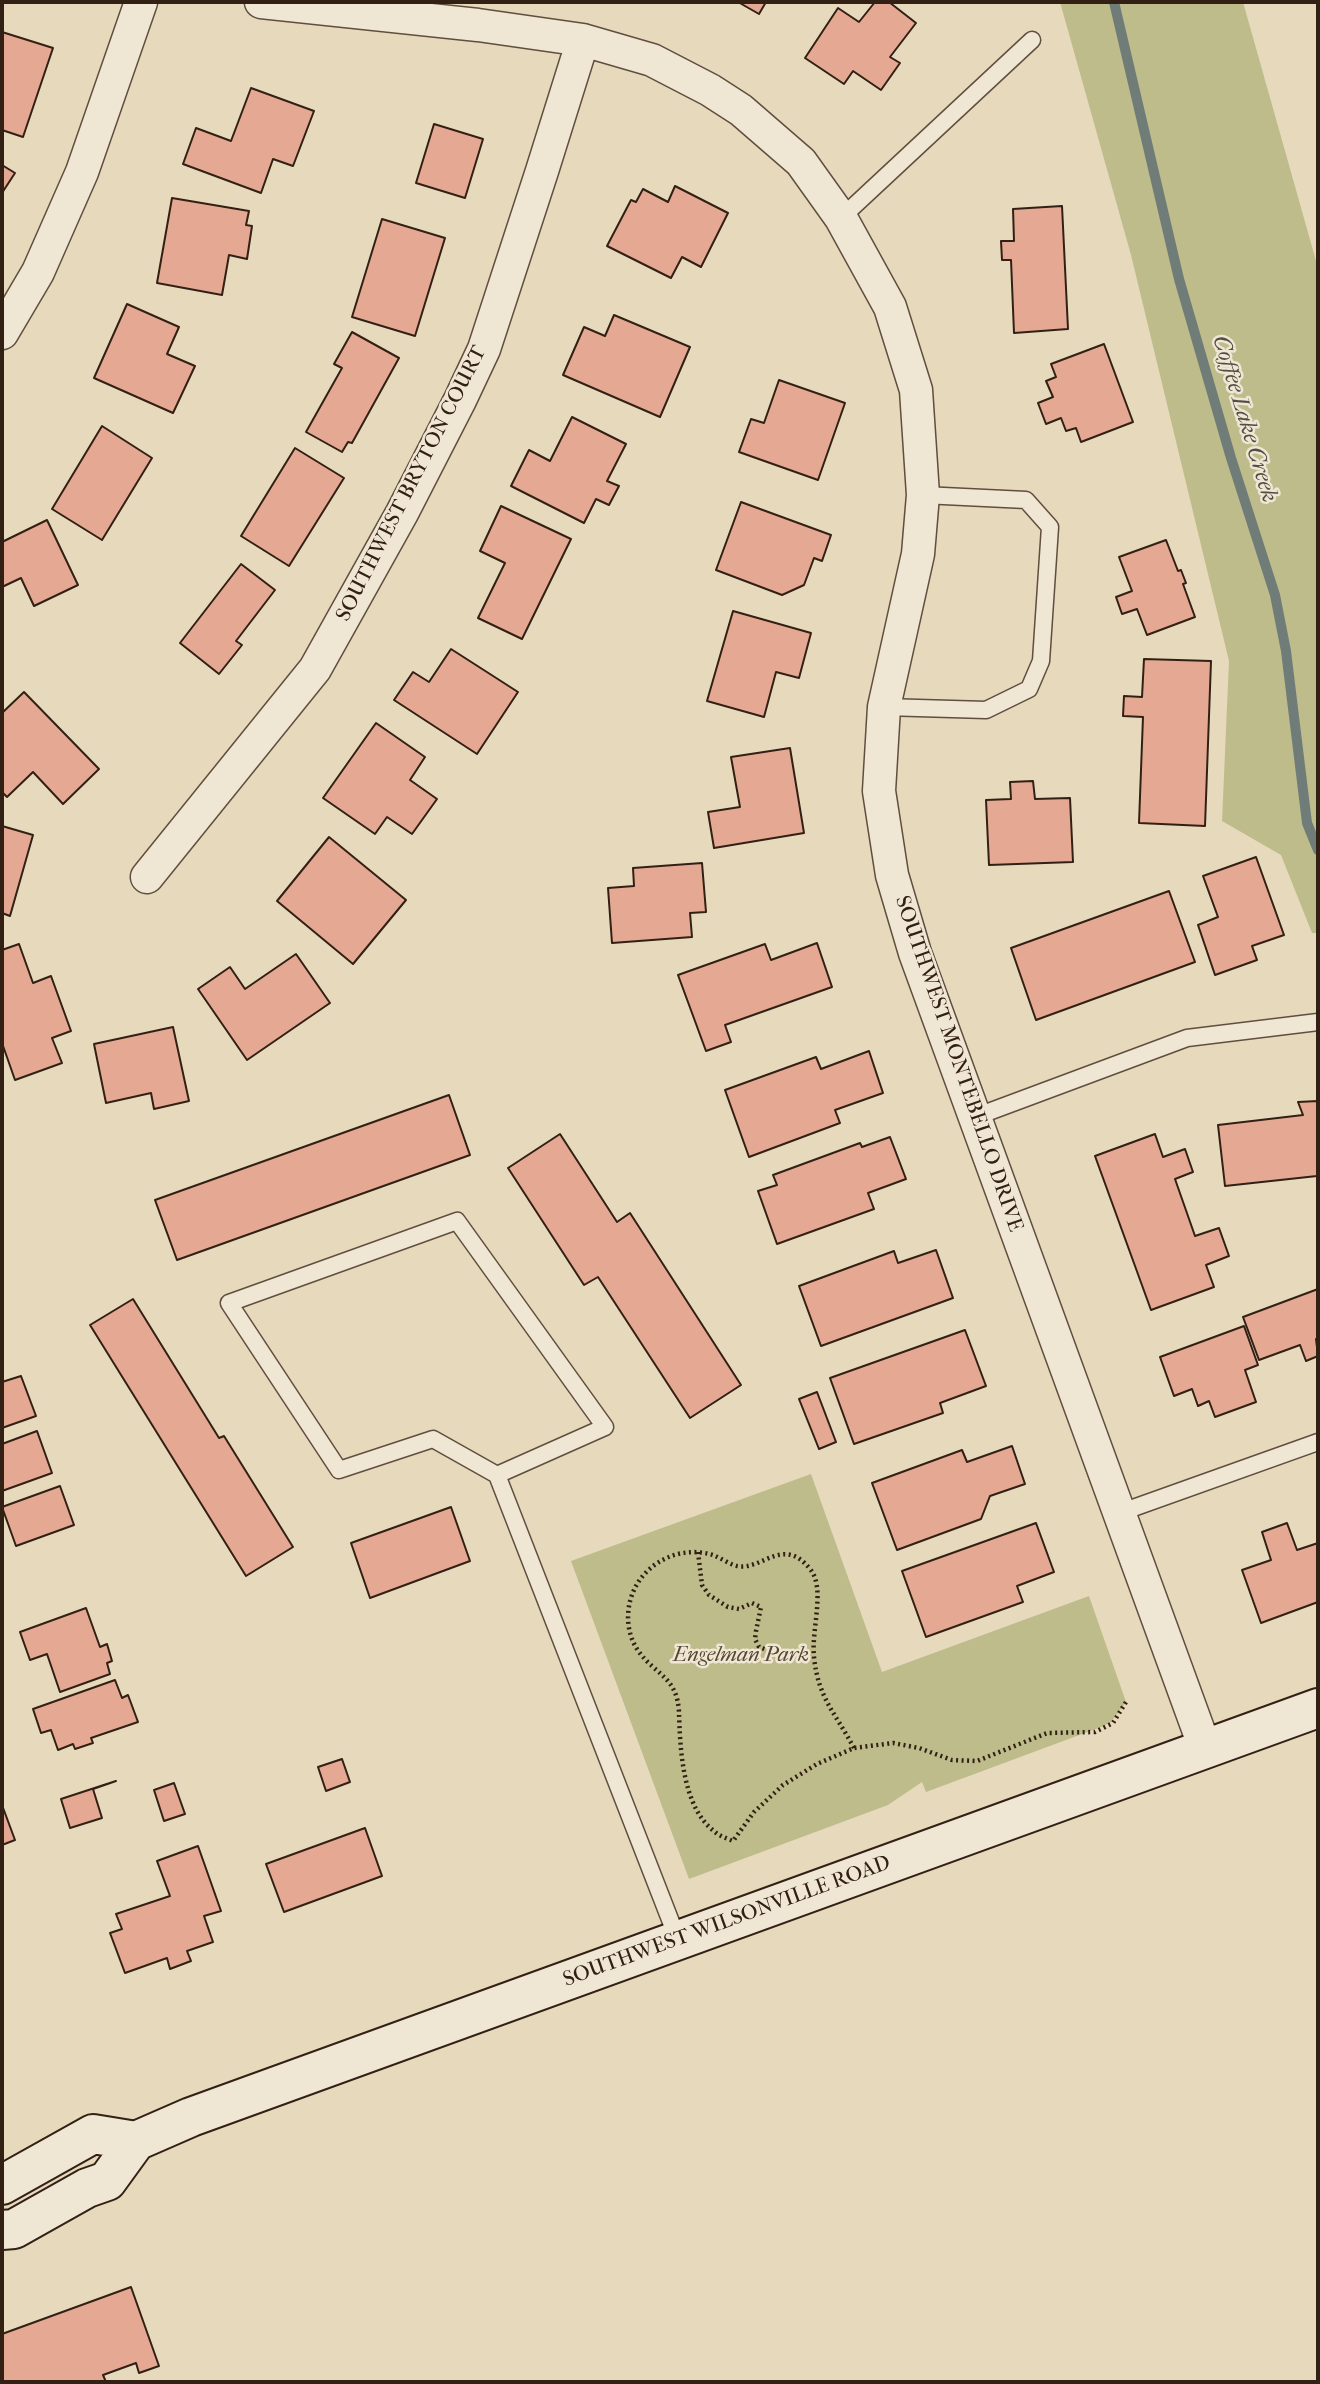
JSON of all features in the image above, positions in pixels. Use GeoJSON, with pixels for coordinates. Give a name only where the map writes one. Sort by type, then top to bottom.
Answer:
{"type":"FeatureCollection","features":[{"type":"Feature","properties":{"kind":"main road","name":"SOUTHWEST WILSONVILLE ROAD"},"geometry":{"type":"LineString","coordinates":[[136,2141],[191,2118],[1318,1708]]}},
{"type":"Feature","properties":{"kind":"main road"},"geometry":{"type":"LineString","coordinates":[[2,2185],[93,2134],[136,2141],[107,2181],[87,2188],[14,2229],[2,2230]]}},
{"type":"Feature","properties":{"kind":"street"},"geometry":{"type":"LineString","coordinates":[[2,334],[38,272],[82,173],[141,2]]}},
{"type":"Feature","properties":{"kind":"street","name":"SOUTHWEST MONTEBELLO DRIVE"},"geometry":{"type":"LineString","coordinates":[[261,2],[478,25],[583,40],[652,60],[710,90],[741,110],[801,162],[841,218],[890,307],[916,390],[923,495],[918,554],[884,707],[879,791],[892,875],[915,953],[1205,1748]]}},
{"type":"Feature","properties":{"kind":"street","name":"SOUTHWEST BRYTON COURT"},"geometry":{"type":"LineString","coordinates":[[147,877],[315,669],[402,513],[484,349],[583,40]]}},
{"type":"Feature","properties":{"kind":"lane"},"geometry":{"type":"LineString","coordinates":[[841,218],[1032,40]]}},
{"type":"Feature","properties":{"kind":"lane"},"geometry":{"type":"LineString","coordinates":[[884,707],[986,710],[1029,690],[1041,661],[1050,527],[1026,500],[923,495]]}},
{"type":"Feature","properties":{"kind":"lane"},"geometry":{"type":"LineString","coordinates":[[975,1116],[1187,1038],[1318,1022]]}},
{"type":"Feature","properties":{"kind":"lane"},"geometry":{"type":"LineString","coordinates":[[497,1475],[605,1427],[457,1222],[229,1303],[339,1470],[433,1439],[497,1475],[678,1940]]}},
{"type":"Feature","properties":{"kind":"lane"},"geometry":{"type":"LineString","coordinates":[[1119,1513],[1318,1442]]}},
{"type":"Feature","properties":{"kind":"path"},"geometry":{"type":"LineString","coordinates":[[698,1552],[702,1585],[709,1595],[730,1608],[739,1609],[752,1603],[761,1607],[755,1639],[759,1647],[766,1649],[773,1657]]}},
{"type":"Feature","properties":{"kind":"path"},"geometry":{"type":"LineString","coordinates":[[854,1748],[846,1730],[828,1706],[817,1681],[813,1638],[819,1588],[811,1570],[796,1557],[786,1555],[766,1558],[747,1566],[737,1566],[717,1556],[698,1552],[673,1555],[648,1570],[632,1595],[629,1625],[639,1652],[662,1673],[674,1690],[683,1769],[698,1809],[708,1826],[733,1841],[754,1812],[783,1785],[817,1764],[854,1748],[893,1743],[919,1748],[952,1760],[977,1761],[1047,1733],[1095,1732],[1113,1723],[1126,1702]]}},
{"type":"Feature","properties":{"kind":"green space"},"geometry":{"type":"Polygon","coordinates":[[[1060,2],[1243,2],[1318,268],[1318,933],[1312,933],[1281,855],[1222,821],[1229,661],[1131,255],[1060,2]]]}},
{"type":"Feature","properties":{"kind":"green space","name":"Engelman Park"},"geometry":{"type":"Polygon","coordinates":[[[811,1474],[882,1672],[1089,1596],[1126,1702],[1111,1722],[1101,1727],[926,1792],[922,1782],[888,1805],[689,1879],[571,1561],[811,1474]]]}},
{"type":"Feature","properties":{"kind":"building"},"geometry":{"type":"Polygon","coordinates":[[[738,2],[766,2],[759,14],[738,2]]]}},
{"type":"Feature","properties":{"kind":"building"},"geometry":{"type":"Polygon","coordinates":[[[875,2],[889,2],[916,23],[890,57],[900,63],[881,90],[853,71],[844,84],[805,58],[838,8],[859,22],[875,2]]]}},
{"type":"Feature","properties":{"kind":"building"},"geometry":{"type":"Polygon","coordinates":[[[2,32],[53,48],[23,137],[2,130],[2,32]]]}},
{"type":"Feature","properties":{"kind":"building"},"geometry":{"type":"Polygon","coordinates":[[[251,88],[314,111],[293,166],[273,159],[261,193],[183,164],[196,128],[231,141],[251,88]]]}},
{"type":"Feature","properties":{"kind":"building"},"geometry":{"type":"Polygon","coordinates":[[[434,124],[483,139],[465,198],[416,183],[434,124]]]}},
{"type":"Feature","properties":{"kind":"building"},"geometry":{"type":"Polygon","coordinates":[[[2,165],[15,173],[2,193],[2,165]]]}},
{"type":"Feature","properties":{"kind":"building"},"geometry":{"type":"Polygon","coordinates":[[[675,186],[728,213],[701,267],[682,257],[671,278],[607,246],[631,200],[636,202],[643,189],[668,202],[675,186]]]}},
{"type":"Feature","properties":{"kind":"building"},"geometry":{"type":"Polygon","coordinates":[[[172,198],[249,211],[246,225],[252,226],[247,259],[229,255],[222,295],[157,283],[172,198]]]}},
{"type":"Feature","properties":{"kind":"building"},"geometry":{"type":"Polygon","coordinates":[[[1062,206],[1068,329],[1014,333],[1011,260],[1002,260],[1001,241],[1014,241],[1013,209],[1062,206]]]}},
{"type":"Feature","properties":{"kind":"building"},"geometry":{"type":"Polygon","coordinates":[[[382,219],[445,238],[415,336],[352,317],[382,219]]]}},
{"type":"Feature","properties":{"kind":"building"},"geometry":{"type":"Polygon","coordinates":[[[127,304],[179,327],[167,354],[195,366],[173,413],[94,378],[127,304]]]}},
{"type":"Feature","properties":{"kind":"building"},"geometry":{"type":"Polygon","coordinates":[[[614,315],[690,347],[660,417],[563,375],[584,327],[605,336],[614,315]]]}},
{"type":"Feature","properties":{"kind":"building"},"geometry":{"type":"Polygon","coordinates":[[[352,332],[399,358],[352,443],[348,442],[342,452],[306,432],[342,368],[334,364],[352,332]]]}},
{"type":"Feature","properties":{"kind":"building"},"geometry":{"type":"Polygon","coordinates":[[[1104,344],[1133,422],[1081,442],[1076,428],[1066,431],[1061,418],[1046,424],[1038,403],[1053,397],[1046,381],[1056,377],[1051,364],[1104,344]]]}},
{"type":"Feature","properties":{"kind":"building"},"geometry":{"type":"Polygon","coordinates":[[[779,380],[845,403],[818,480],[739,452],[751,419],[764,423],[779,380]]]}},
{"type":"Feature","properties":{"kind":"building"},"geometry":{"type":"Polygon","coordinates":[[[572,417],[626,444],[607,481],[619,486],[609,505],[596,499],[584,523],[511,486],[529,450],[550,461],[572,417]]]}},
{"type":"Feature","properties":{"kind":"building"},"geometry":{"type":"Polygon","coordinates":[[[102,426],[152,458],[102,540],[52,509],[102,426]]]}},
{"type":"Feature","properties":{"kind":"building"},"geometry":{"type":"Polygon","coordinates":[[[295,448],[344,478],[289,566],[241,536],[295,448]]]}},
{"type":"Feature","properties":{"kind":"building"},"geometry":{"type":"Polygon","coordinates":[[[741,502],[831,535],[822,561],[814,558],[804,585],[782,595],[716,570],[741,502]]]}},
{"type":"Feature","properties":{"kind":"building"},"geometry":{"type":"Polygon","coordinates":[[[501,506],[571,539],[522,639],[478,618],[505,563],[480,551],[501,506]]]}},
{"type":"Feature","properties":{"kind":"building"},"geometry":{"type":"Polygon","coordinates":[[[47,520],[78,585],[34,606],[21,578],[2,587],[2,542],[47,520]]]}},
{"type":"Feature","properties":{"kind":"building"},"geometry":{"type":"Polygon","coordinates":[[[1166,540],[1178,571],[1181,570],[1186,583],[1183,584],[1195,617],[1147,635],[1137,609],[1122,614],[1116,597],[1132,591],[1119,557],[1166,540]]]}},
{"type":"Feature","properties":{"kind":"building"},"geometry":{"type":"Polygon","coordinates":[[[241,564],[275,590],[236,641],[242,645],[219,674],[180,643],[241,564]]]}},
{"type":"Feature","properties":{"kind":"building"},"geometry":{"type":"Polygon","coordinates":[[[733,611],[811,633],[799,678],[776,672],[764,717],[707,701],[733,611]]]}},
{"type":"Feature","properties":{"kind":"building"},"geometry":{"type":"Polygon","coordinates":[[[451,649],[518,692],[477,754],[394,700],[413,672],[429,682],[451,649]]]}},
{"type":"Feature","properties":{"kind":"building"},"geometry":{"type":"Polygon","coordinates":[[[1144,659],[1211,661],[1205,826],[1139,823],[1143,717],[1123,716],[1124,696],[1142,697],[1144,659]]]}},
{"type":"Feature","properties":{"kind":"building"},"geometry":{"type":"Polygon","coordinates":[[[24,692],[99,769],[63,804],[33,772],[7,797],[2,792],[2,713],[24,692]]]}},
{"type":"Feature","properties":{"kind":"building"},"geometry":{"type":"Polygon","coordinates":[[[376,723],[425,757],[410,780],[437,799],[412,834],[387,817],[375,834],[323,798],[376,723]]]}},
{"type":"Feature","properties":{"kind":"building"},"geometry":{"type":"Polygon","coordinates":[[[790,748],[804,833],[714,848],[708,812],[740,807],[731,757],[790,748]]]}},
{"type":"Feature","properties":{"kind":"building"},"geometry":{"type":"Polygon","coordinates":[[[1033,781],[1035,799],[1070,798],[1073,862],[989,865],[986,800],[1011,799],[1010,782],[1033,781]]]}},
{"type":"Feature","properties":{"kind":"building"},"geometry":{"type":"Polygon","coordinates":[[[2,826],[33,835],[10,916],[2,913],[2,826]]]}},
{"type":"Feature","properties":{"kind":"building"},"geometry":{"type":"Polygon","coordinates":[[[329,837],[406,900],[353,964],[277,901],[329,837]]]}},
{"type":"Feature","properties":{"kind":"building"},"geometry":{"type":"Polygon","coordinates":[[[1256,857],[1284,935],[1252,946],[1257,960],[1215,975],[1198,925],[1218,917],[1203,876],[1256,857]]]}},
{"type":"Feature","properties":{"kind":"building"},"geometry":{"type":"Polygon","coordinates":[[[702,863],[706,912],[690,913],[692,937],[612,943],[608,888],[634,886],[633,868],[702,863]]]}},
{"type":"Feature","properties":{"kind":"building"},"geometry":{"type":"Polygon","coordinates":[[[1169,891],[1195,962],[1036,1020],[1011,948],[1169,891]]]}},
{"type":"Feature","properties":{"kind":"building"},"geometry":{"type":"Polygon","coordinates":[[[817,943],[832,987],[725,1025],[731,1042],[706,1051],[678,975],[765,944],[771,960],[817,943]]]}},
{"type":"Feature","properties":{"kind":"building"},"geometry":{"type":"Polygon","coordinates":[[[19,944],[33,983],[51,976],[71,1031],[52,1038],[62,1063],[15,1080],[2,1043],[2,950],[19,944]]]}},
{"type":"Feature","properties":{"kind":"building"},"geometry":{"type":"Polygon","coordinates":[[[296,954],[330,1003],[247,1060],[198,989],[230,967],[245,989],[296,954]]]}},
{"type":"Feature","properties":{"kind":"building"},"geometry":{"type":"Polygon","coordinates":[[[173,1027],[189,1101],[154,1109],[151,1093],[106,1103],[94,1044],[173,1027]]]}},
{"type":"Feature","properties":{"kind":"building"},"geometry":{"type":"Polygon","coordinates":[[[869,1051],[883,1093],[835,1110],[840,1123],[749,1157],[725,1090],[816,1057],[821,1069],[869,1051]]]}},
{"type":"Feature","properties":{"kind":"building"},"geometry":{"type":"Polygon","coordinates":[[[449,1095],[470,1155],[177,1260],[155,1200],[449,1095]]]}},
{"type":"Feature","properties":{"kind":"building"},"geometry":{"type":"Polygon","coordinates":[[[1318,1101],[1317,1176],[1225,1186],[1218,1125],[1303,1115],[1298,1102],[1318,1101]]]}},
{"type":"Feature","properties":{"kind":"building"},"geometry":{"type":"Polygon","coordinates":[[[560,1134],[617,1222],[630,1213],[741,1385],[690,1418],[598,1277],[584,1285],[508,1168],[560,1134]]]}},
{"type":"Feature","properties":{"kind":"building"},"geometry":{"type":"Polygon","coordinates":[[[1155,1134],[1163,1157],[1185,1149],[1193,1172],[1175,1179],[1195,1236],[1219,1228],[1229,1256],[1206,1265],[1214,1287],[1151,1310],[1095,1156],[1155,1134]]]}},
{"type":"Feature","properties":{"kind":"building"},"geometry":{"type":"Polygon","coordinates":[[[890,1137],[906,1179],[868,1193],[874,1209],[777,1244],[758,1191],[777,1185],[773,1175],[860,1143],[862,1147],[890,1137]]]}},
{"type":"Feature","properties":{"kind":"building"},"geometry":{"type":"Polygon","coordinates":[[[936,1250],[953,1298],[821,1346],[799,1286],[894,1251],[898,1263],[936,1250]]]}},
{"type":"Feature","properties":{"kind":"building"},"geometry":{"type":"Polygon","coordinates":[[[1318,1289],[1318,1356],[1306,1361],[1300,1345],[1259,1360],[1243,1317],[1318,1289]]]}},
{"type":"Feature","properties":{"kind":"building"},"geometry":{"type":"Polygon","coordinates":[[[133,1299],[219,1438],[224,1436],[293,1547],[246,1576],[90,1325],[133,1299]]]}},
{"type":"Feature","properties":{"kind":"building"},"geometry":{"type":"Polygon","coordinates":[[[1244,1326],[1258,1365],[1245,1370],[1256,1402],[1215,1417],[1209,1401],[1198,1406],[1192,1389],[1174,1396],[1160,1357],[1244,1326]]]}},
{"type":"Feature","properties":{"kind":"building"},"geometry":{"type":"Polygon","coordinates":[[[965,1330],[986,1386],[940,1403],[943,1413],[854,1444],[830,1378],[965,1330]]]}},
{"type":"Feature","properties":{"kind":"building"},"geometry":{"type":"Polygon","coordinates":[[[21,1376],[36,1416],[2,1428],[2,1382],[21,1376]]]}},
{"type":"Feature","properties":{"kind":"building"},"geometry":{"type":"Polygon","coordinates":[[[817,1392],[836,1442],[819,1449],[799,1399],[817,1392]]]}},
{"type":"Feature","properties":{"kind":"building"},"geometry":{"type":"Polygon","coordinates":[[[37,1431],[52,1473],[2,1491],[2,1444],[37,1431]]]}},
{"type":"Feature","properties":{"kind":"building"},"geometry":{"type":"Polygon","coordinates":[[[1012,1446],[1025,1484],[990,1496],[981,1519],[897,1550],[872,1483],[962,1450],[967,1462],[1012,1446]]]}},
{"type":"Feature","properties":{"kind":"building"},"geometry":{"type":"Polygon","coordinates":[[[60,1486],[74,1525],[16,1546],[2,1507],[60,1486]]]}},
{"type":"Feature","properties":{"kind":"building"},"geometry":{"type":"Polygon","coordinates":[[[451,1507],[470,1561],[370,1598],[351,1543],[451,1507]]]}},
{"type":"Feature","properties":{"kind":"building"},"geometry":{"type":"Polygon","coordinates":[[[1036,1523],[1054,1572],[1017,1586],[1023,1602],[926,1637],[902,1571],[1036,1523]]]}},
{"type":"Feature","properties":{"kind":"building"},"geometry":{"type":"Polygon","coordinates":[[[1287,1523],[1297,1550],[1318,1543],[1318,1602],[1261,1623],[1242,1570],[1271,1560],[1262,1532],[1287,1523]]]}},
{"type":"Feature","properties":{"kind":"building"},"geometry":{"type":"Polygon","coordinates":[[[86,1608],[100,1647],[107,1644],[112,1661],[107,1663],[110,1674],[60,1692],[47,1654],[30,1660],[20,1632],[86,1608]]]}},
{"type":"Feature","properties":{"kind":"building"},"geometry":{"type":"Polygon","coordinates":[[[115,1680],[122,1698],[128,1695],[138,1722],[91,1738],[93,1743],[75,1749],[73,1744],[58,1750],[51,1730],[41,1733],[33,1709],[115,1680]]]}},
{"type":"Feature","properties":{"kind":"building"},"geometry":{"type":"Polygon","coordinates":[[[342,1759],[350,1782],[326,1791],[318,1767],[342,1759]]]}},
{"type":"Feature","properties":{"kind":"building"},"geometry":{"type":"Polygon","coordinates":[[[116,1781],[93,1789],[102,1818],[70,1828],[61,1799],[116,1781]]]}},
{"type":"Feature","properties":{"kind":"building"},"geometry":{"type":"Polygon","coordinates":[[[174,1783],[185,1814],[164,1821],[154,1790],[174,1783]]]}},
{"type":"Feature","properties":{"kind":"building"},"geometry":{"type":"Polygon","coordinates":[[[2,1805],[15,1840],[2,1845],[2,1805]]]}},
{"type":"Feature","properties":{"kind":"building"},"geometry":{"type":"Polygon","coordinates":[[[365,1828],[382,1876],[284,1912],[266,1864],[365,1828]]]}},
{"type":"Feature","properties":{"kind":"building"},"geometry":{"type":"Polygon","coordinates":[[[198,1846],[221,1911],[204,1916],[213,1942],[187,1951],[191,1961],[170,1969],[167,1958],[125,1973],[110,1933],[122,1929],[116,1914],[170,1896],[157,1861],[198,1846]]]}},
{"type":"Feature","properties":{"kind":"building"},"geometry":{"type":"Polygon","coordinates":[[[131,2287],[159,2366],[139,2373],[136,2363],[103,2375],[106,2382],[2,2382],[2,2334],[131,2287]]]}},
{"type":"Feature","properties":{"kind":"waterway","name":"Coffee Lake Creek"},"geometry":{"type":"LineString","coordinates":[[1114,2],[1179,279],[1231,458],[1275,595],[1286,651],[1307,823],[1318,850]]}}]}
